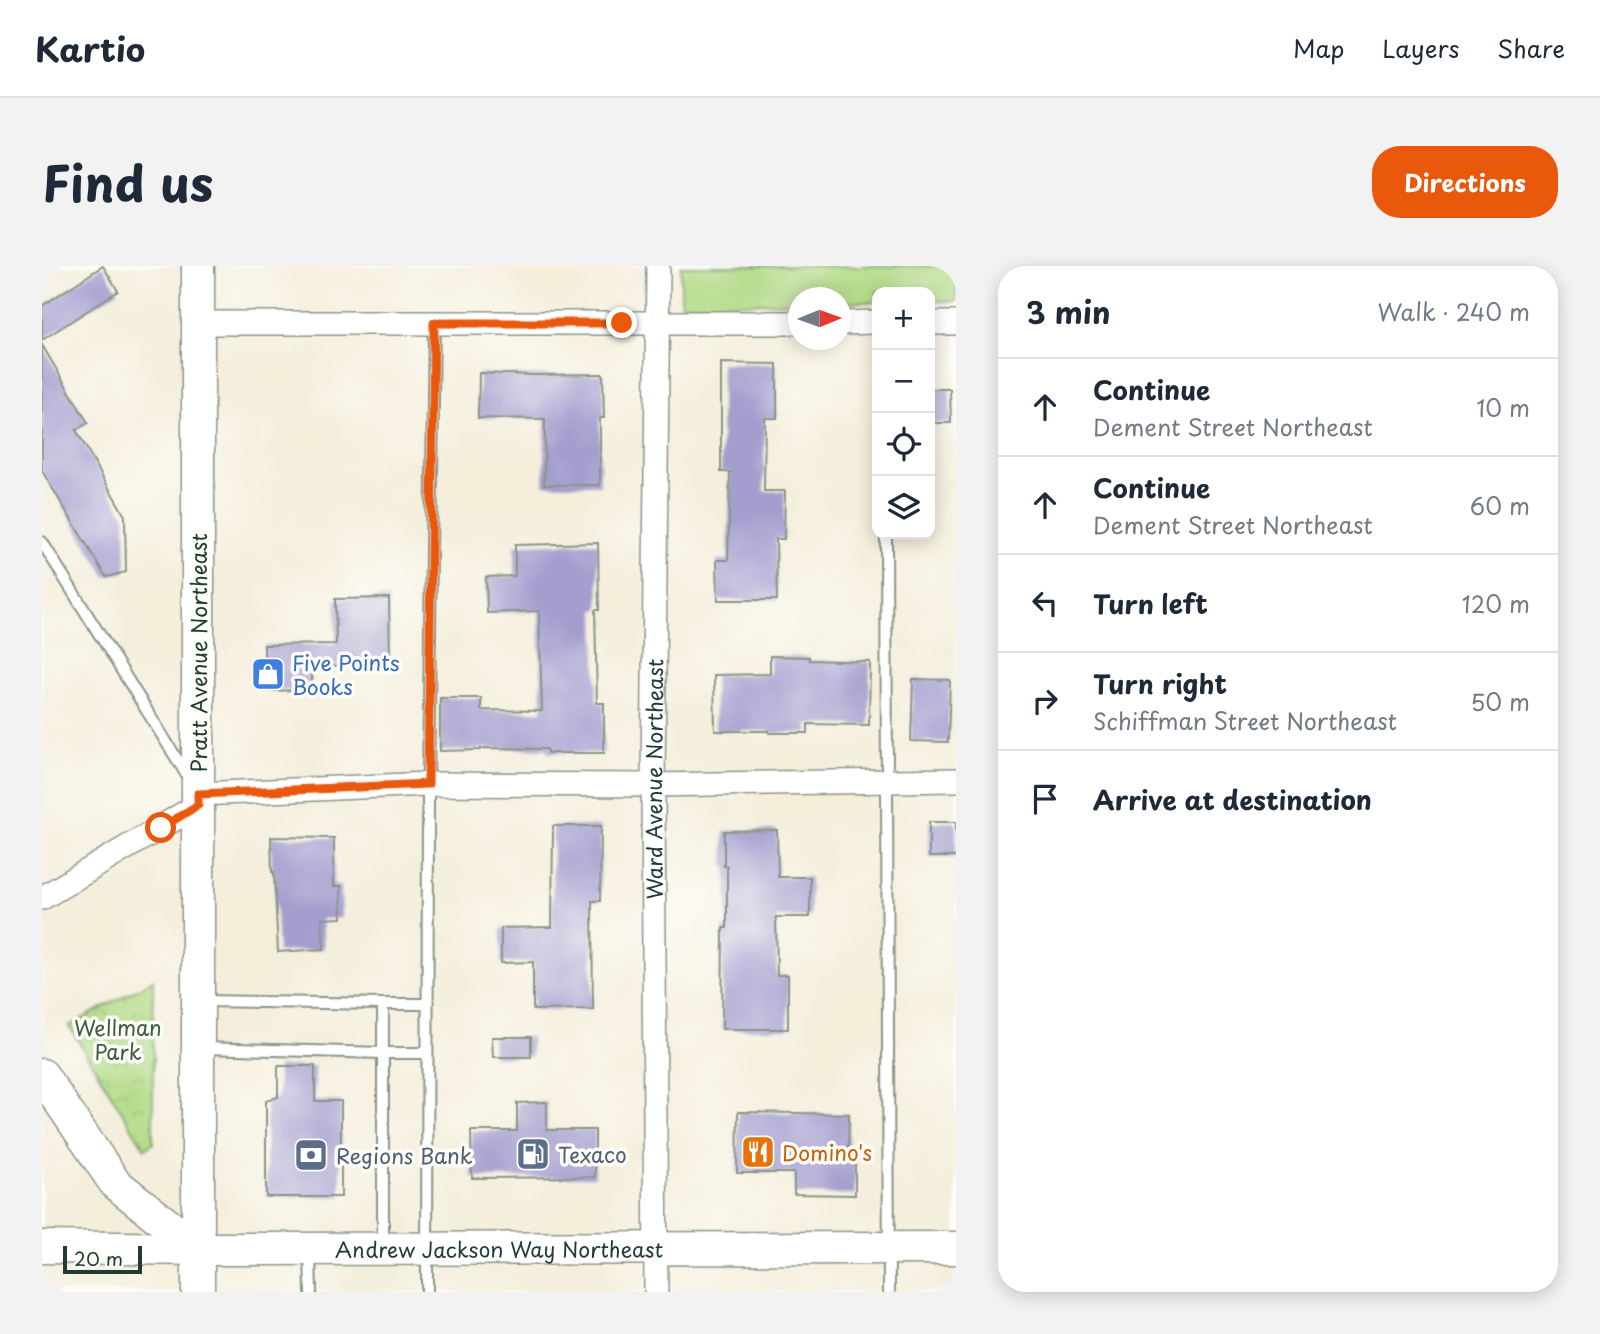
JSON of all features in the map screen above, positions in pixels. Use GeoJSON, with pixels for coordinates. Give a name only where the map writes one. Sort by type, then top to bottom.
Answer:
{"type":"FeatureCollection","features":[{"type":"Feature","properties":{"kind":"main road","name":"Pratt Avenue Northeast"},"geometry":{"type":"LineString","coordinates":[[198,266],[198,1292]]}},
{"type":"Feature","properties":{"kind":"main road"},"geometry":{"type":"LineString","coordinates":[[42,1075],[115,1183],[198,1249]]}},
{"type":"Feature","properties":{"kind":"main road","name":"Andrew Jackson Way Northeast"},"geometry":{"type":"LineString","coordinates":[[42,1247],[956,1248]]}},
{"type":"Feature","properties":{"kind":"street","name":"Ward Avenue Northeast"},"geometry":{"type":"LineString","coordinates":[[656,1292],[653,785],[658,266]]}},
{"type":"Feature","properties":{"kind":"street"},"geometry":{"type":"LineString","coordinates":[[851,323],[872,322]]}},
{"type":"Feature","properties":{"kind":"street"},"geometry":{"type":"LineString","coordinates":[[198,323],[788,323]]}},
{"type":"Feature","properties":{"kind":"street"},"geometry":{"type":"LineString","coordinates":[[935,323],[956,323]]}},
{"type":"Feature","properties":{"kind":"street"},"geometry":{"type":"LineString","coordinates":[[42,898],[198,800],[428,784],[653,785],[956,780]]}},
{"type":"Feature","properties":{"kind":"lane"},"geometry":{"type":"LineString","coordinates":[[427,1292],[428,784],[434,323]]}},
{"type":"Feature","properties":{"kind":"lane"},"geometry":{"type":"LineString","coordinates":[[886,539],[889,1292]]}},
{"type":"Feature","properties":{"kind":"lane"},"geometry":{"type":"LineString","coordinates":[[42,542],[198,800]]}},
{"type":"Feature","properties":{"kind":"lane"},"geometry":{"type":"LineString","coordinates":[[198,1002],[427,1004]]}},
{"type":"Feature","properties":{"kind":"lane"},"geometry":{"type":"LineString","coordinates":[[383,1004],[383,1248]]}},
{"type":"Feature","properties":{"kind":"lane"},"geometry":{"type":"LineString","coordinates":[[198,1048],[427,1053]]}},
{"type":"Feature","properties":{"kind":"lane"},"geometry":{"type":"LineString","coordinates":[[310,1249],[311,1292]]}},
{"type":"Feature","properties":{"kind":"green space"},"geometry":{"type":"Polygon","coordinates":[[[681,266],[956,266],[956,301],[935,301],[935,287],[872,287],[872,302],[851,302],[851,287],[788,287],[788,302],[681,304],[681,266]]]}},
{"type":"Feature","properties":{"kind":"green space","name":"Wellman Park"},"geometry":{"type":"Polygon","coordinates":[[[153,980],[153,1143],[145,1149],[69,1026],[153,980]]]}},
{"type":"Feature","properties":{"kind":"building"},"geometry":{"type":"Polygon","coordinates":[[[103,266],[118,291],[42,340],[42,306],[103,266]]]}},
{"type":"Feature","properties":{"kind":"building"},"geometry":{"type":"Polygon","coordinates":[[[42,345],[88,423],[76,430],[125,516],[126,572],[106,577],[42,471],[42,345]]]}},
{"type":"Feature","properties":{"kind":"building"},"geometry":{"type":"Polygon","coordinates":[[[721,363],[777,364],[777,418],[765,418],[764,491],[785,491],[784,539],[776,539],[777,600],[718,600],[717,560],[728,560],[730,472],[721,472],[721,363]]]}},
{"type":"Feature","properties":{"kind":"building"},"geometry":{"type":"Polygon","coordinates":[[[479,373],[603,374],[604,418],[600,418],[600,485],[544,485],[545,419],[478,418],[479,373]]]}},
{"type":"Feature","properties":{"kind":"building"},"geometry":{"type":"Polygon","coordinates":[[[935,389],[950,389],[951,423],[935,423],[935,389]]]}},
{"type":"Feature","properties":{"kind":"building"},"geometry":{"type":"Polygon","coordinates":[[[598,543],[599,610],[595,610],[597,703],[604,703],[604,753],[547,753],[547,749],[481,748],[440,751],[440,698],[481,698],[481,710],[542,711],[539,611],[487,613],[486,577],[515,576],[515,545],[598,543]]]}},
{"type":"Feature","properties":{"kind":"building"},"geometry":{"type":"Polygon","coordinates":[[[389,598],[390,665],[312,666],[312,690],[264,691],[264,645],[336,644],[335,599],[389,598]]]}},
{"type":"Feature","properties":{"kind":"building"},"geometry":{"type":"Polygon","coordinates":[[[770,656],[870,662],[869,725],[808,724],[808,733],[715,731],[714,675],[770,674],[770,656]]]}},
{"type":"Feature","properties":{"kind":"building"},"geometry":{"type":"Polygon","coordinates":[[[913,679],[950,680],[948,742],[911,741],[913,679]]]}},
{"type":"Feature","properties":{"kind":"building"},"geometry":{"type":"Polygon","coordinates":[[[929,822],[956,822],[956,857],[929,857],[929,822]]]}},
{"type":"Feature","properties":{"kind":"building"},"geometry":{"type":"Polygon","coordinates":[[[553,826],[601,826],[600,901],[592,901],[593,1009],[533,1010],[533,962],[501,963],[501,928],[552,927],[553,826]]]}},
{"type":"Feature","properties":{"kind":"building"},"geometry":{"type":"Polygon","coordinates":[[[777,830],[778,877],[810,877],[810,917],[776,917],[777,975],[788,975],[788,1029],[722,1029],[723,928],[727,928],[724,831],[777,830]]]}},
{"type":"Feature","properties":{"kind":"building"},"geometry":{"type":"Polygon","coordinates":[[[271,837],[334,838],[334,886],[341,886],[342,918],[322,919],[324,949],[278,952],[271,837]]]}},
{"type":"Feature","properties":{"kind":"building"},"geometry":{"type":"Polygon","coordinates":[[[492,1037],[531,1037],[531,1057],[493,1057],[492,1037]]]}},
{"type":"Feature","properties":{"kind":"building"},"geometry":{"type":"Polygon","coordinates":[[[278,1066],[315,1066],[315,1101],[341,1101],[341,1197],[266,1197],[266,1101],[278,1097],[278,1066]]]}},
{"type":"Feature","properties":{"kind":"building","name":"Texaco"},"geometry":{"type":"Polygon","coordinates":[[[547,1102],[547,1130],[595,1130],[595,1177],[472,1178],[471,1131],[517,1131],[517,1103],[547,1102]]]}},
{"type":"Feature","properties":{"kind":"building"},"geometry":{"type":"Polygon","coordinates":[[[738,1112],[849,1114],[848,1157],[855,1158],[855,1195],[794,1194],[794,1173],[737,1173],[738,1112]]]}},
{"type":"Feature","properties":{"kind":"place","name":"Five Points Books"},"geometry":{"type":"Point","coordinates":[268,674]}},
{"type":"Feature","properties":{"kind":"place","name":"Domino's"},"geometry":{"type":"Point","coordinates":[758,1152]}},
{"type":"Feature","properties":{"kind":"place","name":"Texaco"},"geometry":{"type":"Point","coordinates":[533,1154]}},
{"type":"Feature","properties":{"kind":"place","name":"Regions Bank"},"geometry":{"type":"Point","coordinates":[311,1155]}},
{"type":"Feature","properties":{"kind":"route"},"geometry":{"type":"LineString","coordinates":[[161,828],[198,805],[198,794],[428,784],[434,323],[622,323]]}}]}
